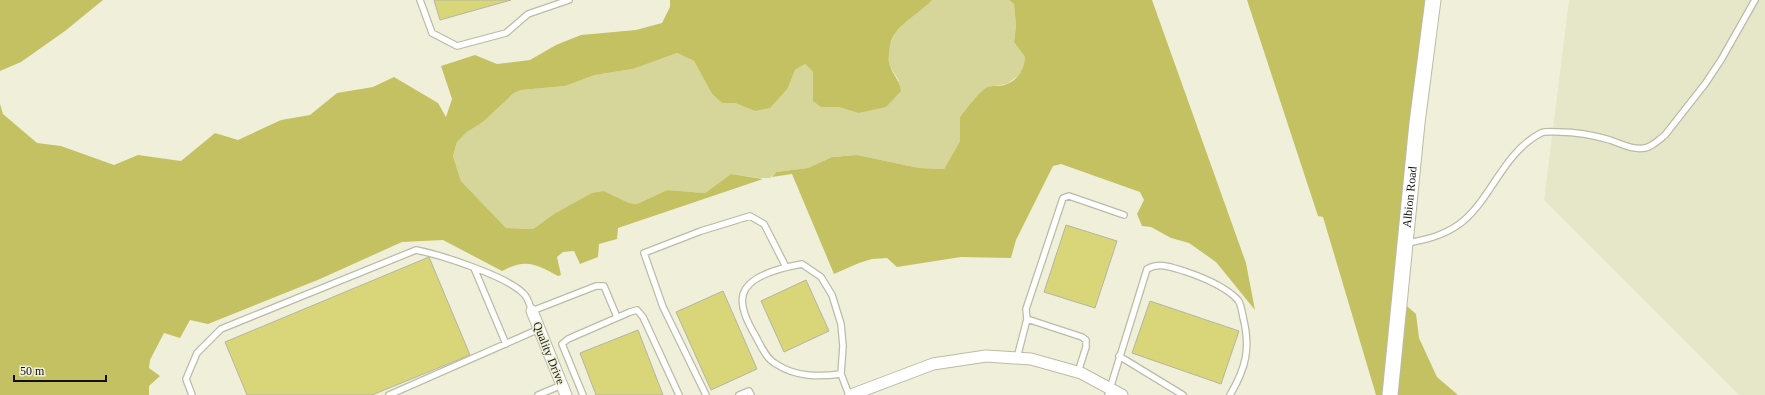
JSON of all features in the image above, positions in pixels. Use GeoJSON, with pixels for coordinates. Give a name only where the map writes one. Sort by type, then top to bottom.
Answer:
{"type":"FeatureCollection","features":[{"type":"Feature","properties":{"kind":"main road","name":"Albion Road"},"geometry":{"type":"LineString","coordinates":[[1390,395],[1417,123],[1433,0]]}},
{"type":"Feature","properties":{"kind":"street","name":"Quality Drive"},"geometry":{"type":"LineString","coordinates":[[532,311],[564,390]]}},
{"type":"Feature","properties":{"kind":"street"},"geometry":{"type":"LineString","coordinates":[[850,395],[933,364],[986,356],[1030,358],[1078,372],[1109,391],[1122,395]]}},
{"type":"Feature","properties":{"kind":"lane"},"geometry":{"type":"LineString","coordinates":[[420,0],[432,33],[457,46],[506,32],[528,14],[568,0]]}},
{"type":"Feature","properties":{"kind":"lane"},"geometry":{"type":"LineString","coordinates":[[1405,243],[1441,235],[1459,225],[1473,212],[1510,160],[1528,140],[1543,132],[1582,134],[1609,140],[1633,148],[1647,148],[1657,142],[1705,84],[1721,60],[1755,0]]}},
{"type":"Feature","properties":{"kind":"lane"},"geometry":{"type":"LineString","coordinates":[[1017,358],[1027,319],[1026,309],[1063,198],[1069,196],[1124,215]]}},
{"type":"Feature","properties":{"kind":"lane"},"geometry":{"type":"LineString","coordinates":[[706,395],[663,307],[644,253],[701,231],[750,216],[764,224],[786,267]]}},
{"type":"Feature","properties":{"kind":"lane"},"geometry":{"type":"LineString","coordinates":[[192,395],[186,379],[197,353],[221,329],[416,250],[435,254],[474,268],[512,285],[525,295],[532,311],[596,286],[604,286],[617,317]]}},
{"type":"Feature","properties":{"kind":"lane"},"geometry":{"type":"LineString","coordinates":[[841,374],[805,376],[775,364],[766,354],[750,328],[743,306],[743,294],[756,278],[786,267],[802,264],[821,277],[832,295],[841,324],[843,346],[841,374],[850,395]]}},
{"type":"Feature","properties":{"kind":"lane"},"geometry":{"type":"LineString","coordinates":[[1109,391],[1146,269],[1152,266],[1163,265],[1196,275],[1228,292],[1239,301],[1248,333],[1244,367],[1230,395]]}},
{"type":"Feature","properties":{"kind":"lane"},"geometry":{"type":"LineString","coordinates":[[474,268],[506,344]]}},
{"type":"Feature","properties":{"kind":"lane"},"geometry":{"type":"LineString","coordinates":[[583,395],[562,344],[568,339],[617,317],[637,310],[643,317],[679,395]]}},
{"type":"Feature","properties":{"kind":"lane"},"geometry":{"type":"LineString","coordinates":[[1027,319],[1082,337],[1086,340],[1086,347],[1078,372]]}},
{"type":"Feature","properties":{"kind":"lane"},"geometry":{"type":"LineString","coordinates":[[389,395],[539,329]]}},
{"type":"Feature","properties":{"kind":"lane"},"geometry":{"type":"LineString","coordinates":[[1119,356],[1183,395]]}},
{"type":"Feature","properties":{"kind":"lane"},"geometry":{"type":"LineString","coordinates":[[538,395],[564,390]]}},
{"type":"Feature","properties":{"kind":"lane"},"geometry":{"type":"LineString","coordinates":[[739,395],[749,391],[751,395]]}},
{"type":"Feature","properties":{"kind":"shaded area"},"geometry":{"type":"Polygon","coordinates":[[[0,0],[103,0],[65,31],[21,62],[0,71],[0,0]]]}},
{"type":"Feature","properties":{"kind":"shaded area"},"geometry":{"type":"Polygon","coordinates":[[[670,0],[932,0],[899,29],[890,44],[889,63],[899,83],[901,91],[886,107],[858,113],[839,107],[821,107],[813,101],[813,72],[805,64],[795,70],[788,88],[770,108],[755,111],[735,103],[722,103],[712,94],[694,61],[677,53],[633,69],[595,75],[565,86],[521,90],[514,93],[483,122],[467,132],[457,142],[453,156],[461,181],[506,228],[533,229],[554,214],[592,193],[604,191],[629,203],[637,204],[667,190],[705,193],[731,174],[763,179],[618,228],[617,239],[599,244],[598,257],[580,264],[574,251],[563,252],[557,257],[561,275],[558,276],[543,268],[531,264],[518,265],[502,271],[443,240],[402,242],[320,279],[208,324],[190,320],[180,338],[164,333],[150,360],[149,368],[160,376],[149,386],[149,395],[0,395],[0,104],[3,114],[37,143],[61,146],[114,165],[138,155],[181,161],[215,133],[238,140],[281,120],[310,115],[337,93],[373,87],[394,77],[438,103],[446,117],[452,99],[441,66],[475,55],[497,64],[530,60],[556,45],[581,35],[636,30],[662,23],[670,7],[670,0]]]}},
{"type":"Feature","properties":{"kind":"shaded area"},"geometry":{"type":"Polygon","coordinates":[[[1009,0],[1152,0],[1246,263],[1255,310],[1216,262],[1189,243],[1171,238],[1151,227],[1142,226],[1137,214],[1144,200],[1140,192],[1061,164],[1053,166],[1016,240],[1011,258],[961,257],[897,267],[887,258],[872,259],[834,274],[792,174],[772,177],[776,172],[808,168],[832,157],[857,155],[919,168],[944,169],[960,141],[960,117],[984,89],[993,86],[1005,85],[1011,82],[1018,77],[1022,69],[1025,57],[1014,42],[1016,26],[1014,4],[1009,0]]]}},
{"type":"Feature","properties":{"kind":"shaded area"},"geometry":{"type":"Polygon","coordinates":[[[1247,0],[1434,0],[1400,300],[1416,314],[1419,338],[1437,377],[1458,395],[1376,395],[1323,217],[1318,216],[1247,0]]]}},
{"type":"Feature","properties":{"kind":"shaded area"},"geometry":{"type":"Polygon","coordinates":[[[1569,0],[1765,0],[1765,395],[1739,395],[1544,200],[1569,0]]]}},
{"type":"Feature","properties":{"kind":"green space"},"geometry":{"type":"Polygon","coordinates":[[[932,0],[1009,0],[1014,4],[1016,26],[1014,42],[1025,57],[1025,66],[1018,76],[1007,84],[989,87],[960,117],[960,141],[944,169],[919,168],[857,155],[832,157],[808,168],[776,172],[770,178],[731,174],[705,193],[667,190],[637,204],[629,203],[604,191],[554,214],[533,229],[506,228],[461,181],[453,156],[457,142],[467,132],[483,122],[514,93],[521,90],[565,86],[595,75],[633,69],[677,53],[694,61],[712,94],[722,103],[735,103],[755,111],[788,88],[795,70],[805,64],[813,72],[821,107],[839,107],[858,113],[899,81],[889,65],[889,46],[895,34],[907,19],[932,0]]]}},
{"type":"Feature","properties":{"kind":"building"},"geometry":{"type":"Polygon","coordinates":[[[434,0],[511,0],[440,20],[434,0]]]}},
{"type":"Feature","properties":{"kind":"building"},"geometry":{"type":"Polygon","coordinates":[[[1066,225],[1117,241],[1095,308],[1044,292],[1066,225]]]}},
{"type":"Feature","properties":{"kind":"building"},"geometry":{"type":"Polygon","coordinates":[[[429,257],[470,355],[372,395],[247,395],[225,342],[429,257]]]}},
{"type":"Feature","properties":{"kind":"building"},"geometry":{"type":"Polygon","coordinates":[[[806,280],[829,331],[784,352],[761,301],[806,280]]]}},
{"type":"Feature","properties":{"kind":"building"},"geometry":{"type":"Polygon","coordinates":[[[723,291],[757,369],[711,390],[676,312],[723,291]]]}},
{"type":"Feature","properties":{"kind":"building"},"geometry":{"type":"Polygon","coordinates":[[[1150,301],[1239,331],[1221,384],[1132,353],[1150,301]]]}},
{"type":"Feature","properties":{"kind":"building"},"geometry":{"type":"Polygon","coordinates":[[[638,330],[663,395],[596,395],[580,353],[638,330]]]}}]}
